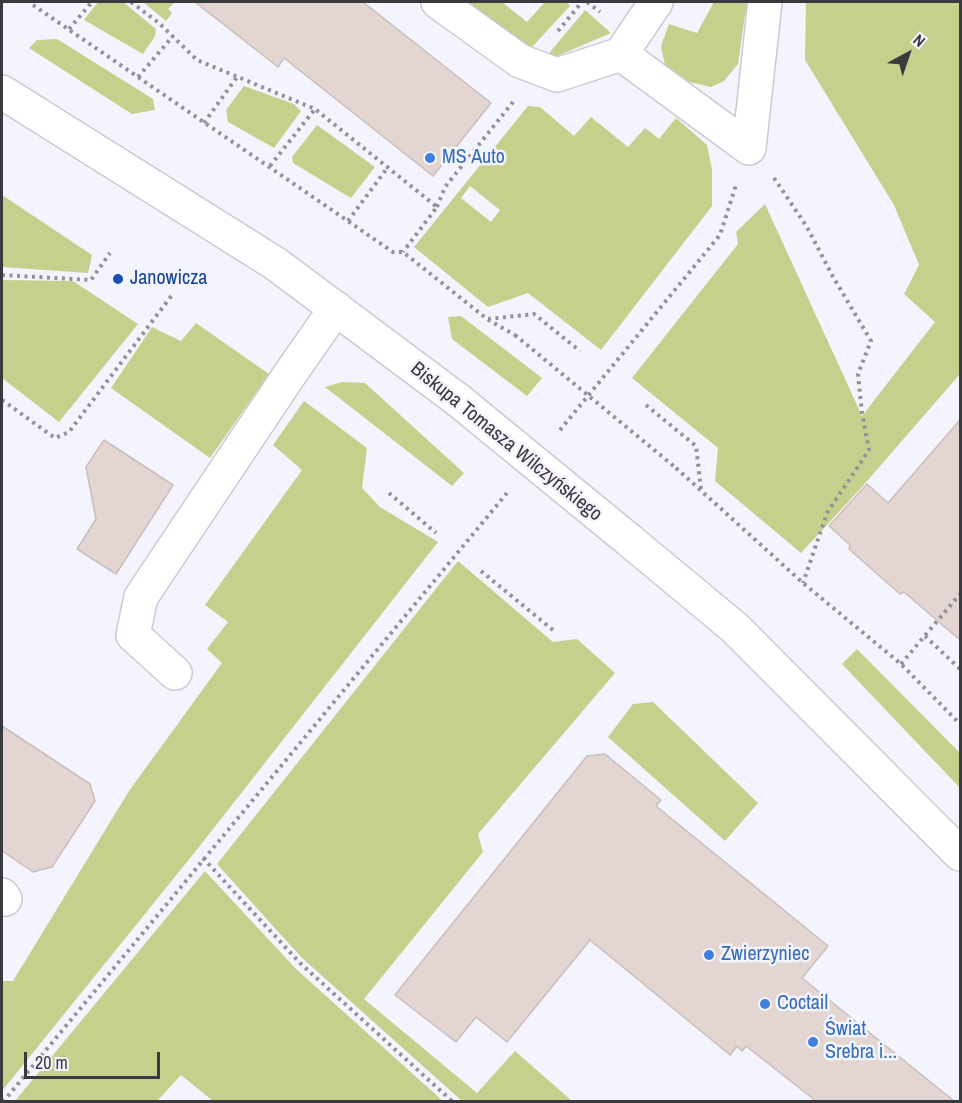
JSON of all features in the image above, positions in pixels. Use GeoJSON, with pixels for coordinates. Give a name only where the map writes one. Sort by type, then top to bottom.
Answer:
{"type":"FeatureCollection","features":[{"type":"Feature","properties":{"kind":"street"},"geometry":{"type":"LineString","coordinates":[[438,2],[520,61],[557,75],[621,54],[656,2]]}},
{"type":"Feature","properties":{"kind":"street"},"geometry":{"type":"LineString","coordinates":[[749,148],[765,2]]}},
{"type":"Feature","properties":{"kind":"street"},"geometry":{"type":"LineString","coordinates":[[621,54],[749,148]]}},
{"type":"Feature","properties":{"kind":"street","name":"Biskupa Tomasza Wilczyńskiego"},"geometry":{"type":"LineString","coordinates":[[2,92],[276,264],[458,400],[735,628],[960,854]]}},
{"type":"Feature","properties":{"kind":"street"},"geometry":{"type":"LineString","coordinates":[[175,673],[133,635],[141,597],[336,308]]}},
{"type":"Feature","properties":{"kind":"path"},"geometry":{"type":"LineString","coordinates":[[69,29],[92,2]]}},
{"type":"Feature","properties":{"kind":"path"},"geometry":{"type":"LineString","coordinates":[[131,2],[159,23],[197,60],[315,109],[437,207]]}},
{"type":"Feature","properties":{"kind":"path"},"geometry":{"type":"LineString","coordinates":[[33,5],[393,252],[403,252],[487,319],[515,336],[701,489],[803,583],[901,664],[960,724]]}},
{"type":"Feature","properties":{"kind":"path"},"geometry":{"type":"LineString","coordinates":[[138,77],[173,36]]}},
{"type":"Feature","properties":{"kind":"path"},"geometry":{"type":"LineString","coordinates":[[403,252],[437,207],[445,187],[526,84],[531,65]]}},
{"type":"Feature","properties":{"kind":"path"},"geometry":{"type":"LineString","coordinates":[[204,123],[237,77]]}},
{"type":"Feature","properties":{"kind":"path"},"geometry":{"type":"LineString","coordinates":[[270,166],[315,109]]}},
{"type":"Feature","properties":{"kind":"path"},"geometry":{"type":"LineString","coordinates":[[749,148],[777,182],[807,227],[871,341],[858,374],[869,450],[827,513],[803,583]]}},
{"type":"Feature","properties":{"kind":"path"},"geometry":{"type":"LineString","coordinates":[[608,373],[720,235],[749,148]]}},
{"type":"Feature","properties":{"kind":"path"},"geometry":{"type":"LineString","coordinates":[[348,221],[388,167]]}},
{"type":"Feature","properties":{"kind":"path"},"geometry":{"type":"LineString","coordinates":[[2,275],[91,280],[110,253]]}},
{"type":"Feature","properties":{"kind":"path"},"geometry":{"type":"LineString","coordinates":[[2,400],[56,438],[69,432],[172,295]]}},
{"type":"Feature","properties":{"kind":"path"},"geometry":{"type":"LineString","coordinates":[[487,319],[534,314],[580,351]]}},
{"type":"Feature","properties":{"kind":"path"},"geometry":{"type":"LineString","coordinates":[[646,405],[696,446],[701,489]]}},
{"type":"Feature","properties":{"kind":"path"},"geometry":{"type":"LineString","coordinates":[[389,493],[436,533]]}},
{"type":"Feature","properties":{"kind":"path"},"geometry":{"type":"LineString","coordinates":[[3,1101],[470,537]]}},
{"type":"Feature","properties":{"kind":"path"},"geometry":{"type":"LineString","coordinates":[[482,571],[553,630]]}},
{"type":"Feature","properties":{"kind":"path"},"geometry":{"type":"LineString","coordinates":[[901,664],[960,594]]}},
{"type":"Feature","properties":{"kind":"path"},"geometry":{"type":"LineString","coordinates":[[925,636],[960,669]]}},
{"type":"Feature","properties":{"kind":"path"},"geometry":{"type":"LineString","coordinates":[[203,858],[300,963],[453,1101]]}},
{"type":"Feature","properties":{"kind":"green space"},"geometry":{"type":"Polygon","coordinates":[[[98,2],[123,2],[156,29],[155,36],[143,54],[84,20],[98,2]]]}},
{"type":"Feature","properties":{"kind":"green space"},"geometry":{"type":"Polygon","coordinates":[[[143,2],[175,2],[168,9],[172,13],[166,21],[143,2]]]}},
{"type":"Feature","properties":{"kind":"green space"},"geometry":{"type":"Polygon","coordinates":[[[463,2],[502,2],[527,22],[545,2],[566,2],[570,6],[531,48],[507,40],[463,2]]]}},
{"type":"Feature","properties":{"kind":"green space"},"geometry":{"type":"Polygon","coordinates":[[[714,2],[747,2],[738,64],[724,81],[711,87],[689,82],[666,70],[661,46],[669,24],[697,33],[714,2]]]}},
{"type":"Feature","properties":{"kind":"green space"},"geometry":{"type":"Polygon","coordinates":[[[806,2],[960,2],[960,374],[801,553],[715,481],[718,448],[632,378],[738,244],[736,232],[765,204],[862,416],[935,322],[904,294],[919,265],[894,205],[805,60],[806,2]]]}},
{"type":"Feature","properties":{"kind":"green space"},"geometry":{"type":"Polygon","coordinates":[[[585,10],[611,33],[541,63],[585,10]]]}},
{"type":"Feature","properties":{"kind":"green space"},"geometry":{"type":"Polygon","coordinates":[[[57,39],[153,99],[155,110],[132,114],[29,48],[37,40],[57,39]]]}},
{"type":"Feature","properties":{"kind":"green space"},"geometry":{"type":"Polygon","coordinates":[[[244,86],[294,104],[301,111],[274,148],[228,122],[226,110],[244,86]]]}},
{"type":"Feature","properties":{"kind":"green space"},"geometry":{"type":"Polygon","coordinates":[[[528,106],[540,107],[574,136],[591,117],[628,147],[645,128],[659,139],[676,118],[707,145],[712,169],[712,206],[601,350],[528,293],[488,307],[414,247],[528,106]],[[470,186],[461,198],[491,222],[500,210],[470,186]]]}},
{"type":"Feature","properties":{"kind":"green space"},"geometry":{"type":"Polygon","coordinates":[[[317,125],[375,167],[351,198],[293,163],[292,157],[317,125]]]}},
{"type":"Feature","properties":{"kind":"green space"},"geometry":{"type":"Polygon","coordinates":[[[2,195],[92,255],[88,273],[2,267],[2,195]]]}},
{"type":"Feature","properties":{"kind":"green space"},"geometry":{"type":"Polygon","coordinates":[[[2,280],[73,281],[138,324],[59,422],[2,378],[2,280]]]}},
{"type":"Feature","properties":{"kind":"green space"},"geometry":{"type":"Polygon","coordinates":[[[461,316],[542,378],[527,396],[452,339],[448,317],[461,316]]]}},
{"type":"Feature","properties":{"kind":"green space"},"geometry":{"type":"Polygon","coordinates":[[[196,323],[269,374],[210,458],[111,388],[152,327],[181,341],[196,323]]]}},
{"type":"Feature","properties":{"kind":"green space"},"geometry":{"type":"Polygon","coordinates":[[[342,382],[365,383],[464,473],[452,486],[325,387],[342,382]]]}},
{"type":"Feature","properties":{"kind":"green space"},"geometry":{"type":"Polygon","coordinates":[[[304,401],[367,448],[362,488],[380,507],[438,542],[199,847],[2,1091],[2,981],[13,981],[129,791],[222,663],[207,649],[228,622],[205,605],[302,470],[273,445],[304,401]]]}},
{"type":"Feature","properties":{"kind":"green space"},"geometry":{"type":"Polygon","coordinates":[[[458,561],[553,642],[577,639],[615,673],[478,834],[483,852],[364,999],[477,1093],[515,1051],[572,1101],[462,1101],[301,957],[217,864],[458,561]]]}},
{"type":"Feature","properties":{"kind":"green space"},"geometry":{"type":"Polygon","coordinates":[[[857,649],[960,753],[960,788],[842,664],[857,649]]]}},
{"type":"Feature","properties":{"kind":"green space"},"geometry":{"type":"Polygon","coordinates":[[[653,702],[758,803],[725,841],[608,737],[633,704],[653,702]]]}},
{"type":"Feature","properties":{"kind":"green space"},"geometry":{"type":"Polygon","coordinates":[[[205,871],[296,969],[443,1101],[213,1101],[181,1075],[157,1101],[15,1101],[205,871]]]}},
{"type":"Feature","properties":{"kind":"building"},"geometry":{"type":"Polygon","coordinates":[[[195,2],[363,2],[491,103],[433,176],[284,58],[278,67],[195,2]]]}},
{"type":"Feature","properties":{"kind":"building"},"geometry":{"type":"Polygon","coordinates":[[[960,420],[960,640],[904,592],[900,594],[849,549],[850,545],[829,526],[867,484],[888,503],[960,420]]]}},
{"type":"Feature","properties":{"kind":"building"},"geometry":{"type":"Polygon","coordinates":[[[104,440],[173,485],[116,574],[77,549],[96,519],[86,467],[104,440]]]}},
{"type":"Feature","properties":{"kind":"building"},"geometry":{"type":"Polygon","coordinates":[[[2,726],[90,784],[95,801],[52,867],[33,872],[2,851],[2,726]]]}},
{"type":"Feature","properties":{"kind":"building"},"geometry":{"type":"Polygon","coordinates":[[[605,754],[661,800],[656,806],[828,946],[802,978],[954,1101],[816,1101],[746,1046],[742,1051],[737,1046],[730,1055],[590,940],[507,1042],[476,1017],[456,1042],[395,995],[587,756],[605,754]]]}},
{"type":"Feature","properties":{"kind":"place","name":"MS Auto"},"geometry":{"type":"Point","coordinates":[430,158]}},
{"type":"Feature","properties":{"kind":"place","name":"Janowicza"},"geometry":{"type":"Point","coordinates":[118,279]}},
{"type":"Feature","properties":{"kind":"place","name":"Zwierzyniec"},"geometry":{"type":"Point","coordinates":[709,955]}},
{"type":"Feature","properties":{"kind":"place","name":"Coctail"},"geometry":{"type":"Point","coordinates":[765,1004]}},
{"type":"Feature","properties":{"kind":"place","name":"Świat Srebra i..."},"geometry":{"type":"Point","coordinates":[813,1042]}}]}
